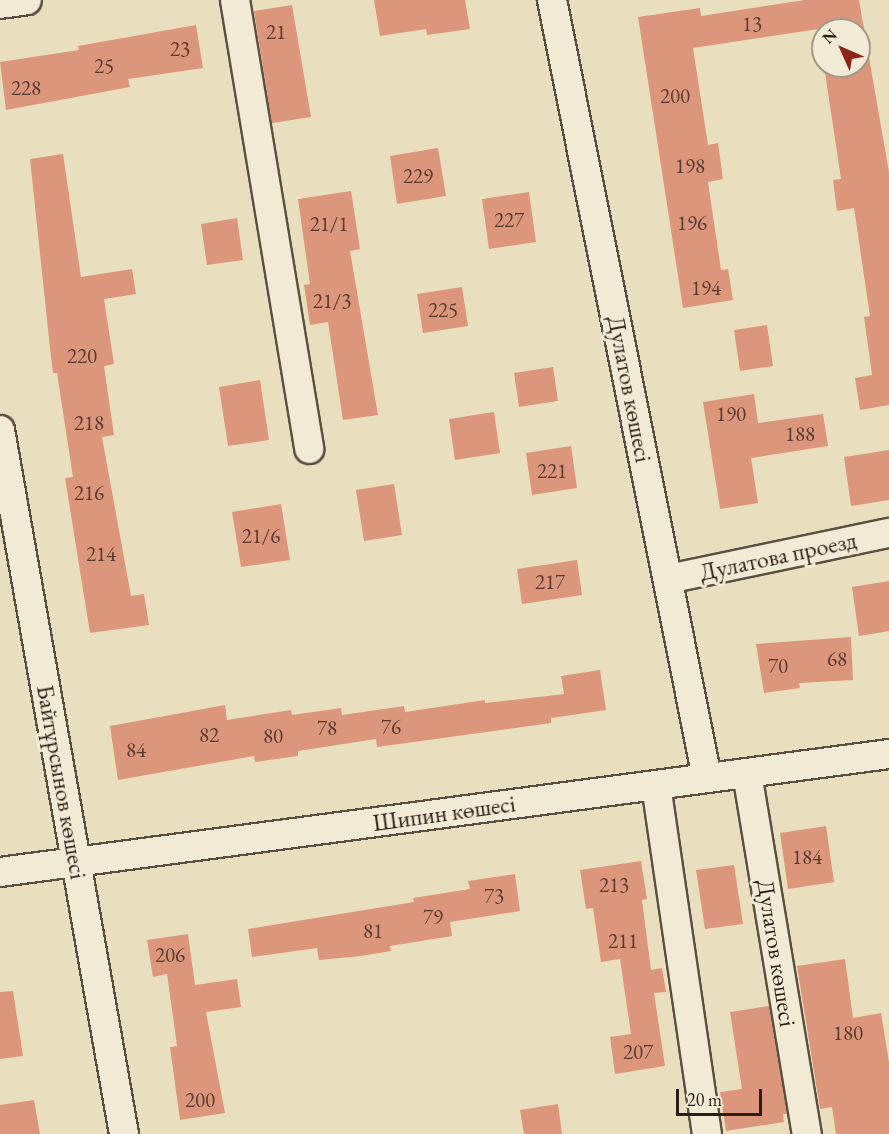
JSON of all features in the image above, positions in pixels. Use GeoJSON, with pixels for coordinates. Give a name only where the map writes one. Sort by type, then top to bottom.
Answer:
{"type":"FeatureCollection","features":[{"type":"Feature","properties":{"kind":"street"},"geometry":{"type":"LineString","coordinates":[[0,4],[27,0]]}},
{"type":"Feature","properties":{"kind":"street"},"geometry":{"type":"LineString","coordinates":[[236,0],[309,449]]}},
{"type":"Feature","properties":{"kind":"street","name":"Дулатов көшесі"},"geometry":{"type":"LineString","coordinates":[[552,0],[707,778]]}},
{"type":"Feature","properties":{"kind":"street","name":"Байтұрсынов көшесі"},"geometry":{"type":"LineString","coordinates":[[0,430],[124,1134]]}},
{"type":"Feature","properties":{"kind":"street","name":"Дулатова проезд"},"geometry":{"type":"LineString","coordinates":[[668,579],[889,533]]}},
{"type":"Feature","properties":{"kind":"street","name":"Шипин көшесі"},"geometry":{"type":"LineString","coordinates":[[0,872],[889,754]]}},
{"type":"Feature","properties":{"kind":"street","name":"Дулатов көшесі"},"geometry":{"type":"LineString","coordinates":[[747,773],[807,1134]]}},
{"type":"Feature","properties":{"kind":"street"},"geometry":{"type":"LineString","coordinates":[[656,785],[707,1134]]}},
{"type":"Feature","properties":{"kind":"building"},"geometry":{"type":"Polygon","coordinates":[[[374,0],[465,0],[470,29],[427,35],[426,29],[380,36],[374,0]]]}},
{"type":"Feature","properties":{"kind":"building"},"geometry":{"type":"Polygon","coordinates":[[[805,0],[859,0],[862,18],[811,18],[811,30],[693,48],[708,145],[718,143],[723,179],[708,182],[721,270],[728,269],[733,300],[683,308],[638,17],[700,8],[701,16],[805,0]]]}},
{"type":"Feature","properties":{"kind":"building"},"geometry":{"type":"Polygon","coordinates":[[[292,5],[311,117],[272,123],[254,11],[292,5]]]}},
{"type":"Feature","properties":{"kind":"building"},"geometry":{"type":"Polygon","coordinates":[[[196,25],[203,68],[128,79],[130,87],[6,110],[0,62],[79,50],[78,46],[196,25]]]}},
{"type":"Feature","properties":{"kind":"building"},"geometry":{"type":"Polygon","coordinates":[[[871,69],[889,172],[889,405],[860,410],[855,378],[872,375],[864,317],[870,316],[854,208],[837,211],[833,180],[841,179],[826,78],[871,78],[871,69]]]}},
{"type":"Feature","properties":{"kind":"building"},"geometry":{"type":"Polygon","coordinates":[[[438,148],[446,196],[397,204],[390,156],[438,148]]]}},
{"type":"Feature","properties":{"kind":"building"},"geometry":{"type":"Polygon","coordinates":[[[63,154],[81,277],[132,269],[136,294],[104,299],[114,364],[104,366],[114,435],[102,437],[131,596],[144,594],[149,625],[90,633],[65,478],[73,477],[57,373],[53,373],[30,159],[63,154]]]}},
{"type":"Feature","properties":{"kind":"building"},"geometry":{"type":"Polygon","coordinates":[[[351,191],[360,249],[350,251],[378,415],[343,420],[328,322],[310,325],[304,285],[310,284],[298,199],[351,191]]]}},
{"type":"Feature","properties":{"kind":"building"},"geometry":{"type":"Polygon","coordinates":[[[529,192],[536,242],[489,249],[482,199],[529,192]]]}},
{"type":"Feature","properties":{"kind":"building"},"geometry":{"type":"Polygon","coordinates":[[[237,218],[243,260],[207,265],[201,224],[237,218]]]}},
{"type":"Feature","properties":{"kind":"building"},"geometry":{"type":"Polygon","coordinates":[[[462,287],[468,326],[423,333],[417,294],[462,287]]]}},
{"type":"Feature","properties":{"kind":"building"},"geometry":{"type":"Polygon","coordinates":[[[767,325],[773,366],[740,371],[734,330],[767,325]]]}},
{"type":"Feature","properties":{"kind":"building"},"geometry":{"type":"Polygon","coordinates":[[[553,367],[558,401],[519,407],[514,373],[553,367]]]}},
{"type":"Feature","properties":{"kind":"building"},"geometry":{"type":"Polygon","coordinates":[[[260,380],[269,440],[228,446],[219,387],[260,380]]]}},
{"type":"Feature","properties":{"kind":"building"},"geometry":{"type":"Polygon","coordinates":[[[754,394],[758,423],[823,414],[828,446],[751,458],[758,503],[720,509],[703,402],[754,394]]]}},
{"type":"Feature","properties":{"kind":"building"},"geometry":{"type":"Polygon","coordinates":[[[494,412],[500,453],[455,460],[449,419],[494,412]]]}},
{"type":"Feature","properties":{"kind":"building"},"geometry":{"type":"Polygon","coordinates":[[[571,446],[577,488],[532,495],[526,453],[571,446]]]}},
{"type":"Feature","properties":{"kind":"building"},"geometry":{"type":"Polygon","coordinates":[[[889,450],[889,500],[851,506],[844,457],[889,450]]]}},
{"type":"Feature","properties":{"kind":"building"},"geometry":{"type":"Polygon","coordinates":[[[394,484],[402,535],[364,541],[356,490],[394,484]]]}},
{"type":"Feature","properties":{"kind":"building"},"geometry":{"type":"Polygon","coordinates":[[[281,504],[290,560],[241,567],[232,512],[281,504]]]}},
{"type":"Feature","properties":{"kind":"building"},"geometry":{"type":"Polygon","coordinates":[[[577,560],[582,595],[522,604],[517,569],[577,560]]]}},
{"type":"Feature","properties":{"kind":"building"},"geometry":{"type":"Polygon","coordinates":[[[889,581],[889,631],[859,636],[852,587],[889,581]]]}},
{"type":"Feature","properties":{"kind":"building"},"geometry":{"type":"Polygon","coordinates":[[[851,637],[853,680],[799,683],[800,688],[764,693],[756,644],[851,637]]]}},
{"type":"Feature","properties":{"kind":"building"},"geometry":{"type":"Polygon","coordinates":[[[600,670],[606,710],[551,718],[551,723],[377,747],[376,739],[298,751],[298,756],[255,762],[254,756],[118,780],[110,726],[225,705],[227,720],[291,710],[292,715],[341,708],[342,715],[404,706],[405,712],[485,700],[485,703],[564,694],[561,676],[600,670]]]}},
{"type":"Feature","properties":{"kind":"building"},"geometry":{"type":"Polygon","coordinates":[[[826,826],[834,882],[788,889],[780,833],[826,826]]]}},
{"type":"Feature","properties":{"kind":"building"},"geometry":{"type":"Polygon","coordinates":[[[641,861],[647,899],[642,900],[651,970],[662,968],[666,992],[654,993],[665,1066],[615,1074],[610,1037],[631,1034],[620,959],[601,962],[593,908],[586,909],[580,870],[641,861]]]}},
{"type":"Feature","properties":{"kind":"building"},"geometry":{"type":"Polygon","coordinates":[[[734,865],[743,924],[705,929],[696,870],[734,865]]]}},
{"type":"Feature","properties":{"kind":"building"},"geometry":{"type":"Polygon","coordinates":[[[515,874],[520,911],[450,922],[452,936],[390,946],[391,951],[361,956],[319,960],[317,948],[252,957],[248,929],[414,902],[413,898],[470,889],[468,881],[515,874]]]}},
{"type":"Feature","properties":{"kind":"building"},"geometry":{"type":"Polygon","coordinates":[[[188,934],[195,985],[237,979],[241,1007],[206,1012],[225,1113],[180,1120],[170,1047],[177,1046],[167,974],[153,977],[147,940],[188,934]]]}},
{"type":"Feature","properties":{"kind":"building"},"geometry":{"type":"Polygon","coordinates":[[[845,959],[853,1018],[881,1013],[889,1062],[889,1134],[836,1134],[832,1107],[820,1109],[797,966],[845,959]]]}},
{"type":"Feature","properties":{"kind":"building"},"geometry":{"type":"Polygon","coordinates":[[[13,991],[23,1056],[0,1059],[0,992],[13,991]]]}},
{"type":"Feature","properties":{"kind":"building"},"geometry":{"type":"Polygon","coordinates":[[[769,1006],[787,1114],[783,1114],[784,1122],[726,1131],[720,1092],[742,1089],[730,1012],[769,1006]]]}},
{"type":"Feature","properties":{"kind":"building"},"geometry":{"type":"Polygon","coordinates":[[[34,1100],[40,1134],[0,1134],[0,1105],[34,1100]]]}},
{"type":"Feature","properties":{"kind":"building"},"geometry":{"type":"Polygon","coordinates":[[[558,1104],[562,1134],[524,1134],[520,1110],[558,1104]]]}}]}
